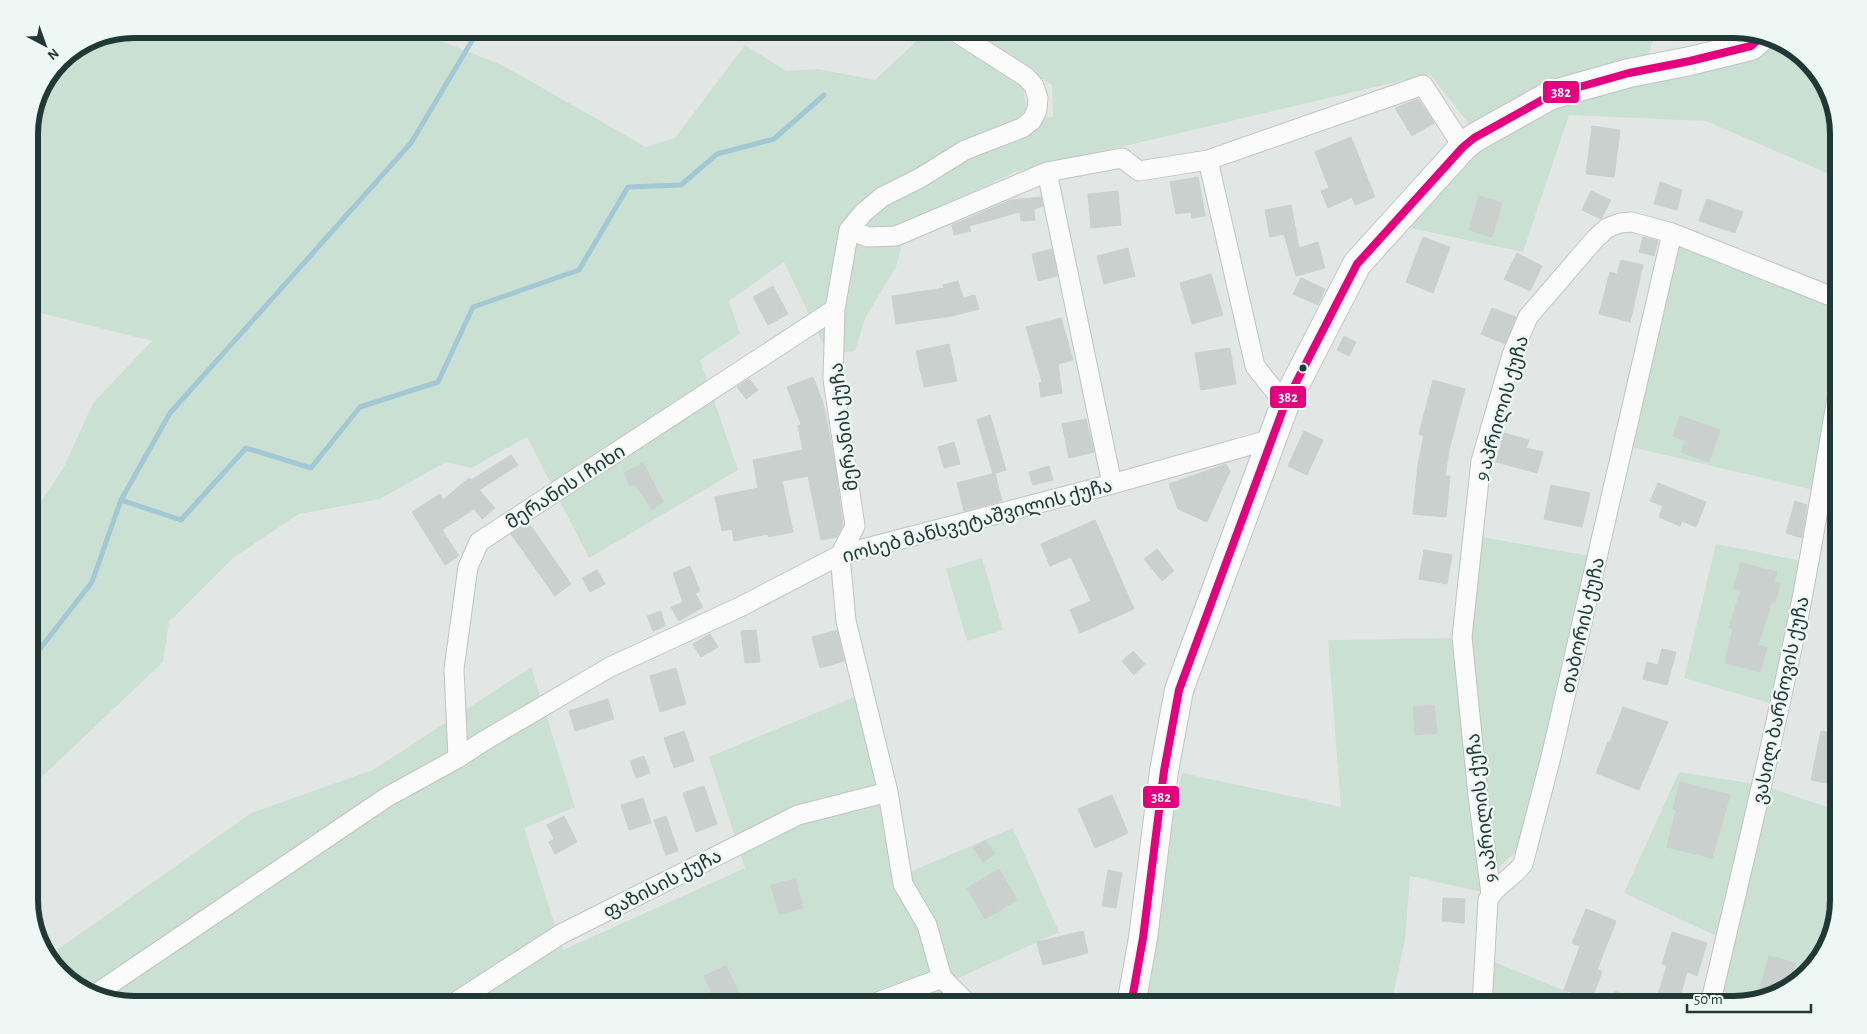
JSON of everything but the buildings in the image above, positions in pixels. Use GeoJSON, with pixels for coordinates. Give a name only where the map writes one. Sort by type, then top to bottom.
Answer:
{"type":"FeatureCollection","features":[{"type":"Feature","properties":{"kind":"main road"},"geometry":{"type":"LineString","coordinates":[[1133,996],[1143,938],[1164,771],[1179,690],[1285,404],[1357,264],[1463,147],[1474,138],[1551,95],[1629,72],[1690,61],[1751,46],[1757,41]]}},
{"type":"Feature","properties":{"kind":"street"},"geometry":{"type":"LineString","coordinates":[[964,38],[1026,77],[1034,86],[1038,98],[1037,110],[1032,120],[1022,128],[965,150],[920,178],[882,197],[863,213],[849,230],[868,237],[896,236],[1047,172],[1122,158],[1139,171],[1208,160],[1423,85],[1463,147]]}},
{"type":"Feature","properties":{"kind":"street"},"geometry":{"type":"LineString","coordinates":[[1208,160],[1255,366],[1285,404]]}},
{"type":"Feature","properties":{"kind":"street"},"geometry":{"type":"LineString","coordinates":[[1047,172],[1112,484]]}},
{"type":"Feature","properties":{"kind":"street","name":"9 აპრილის ქუჩა"},"geometry":{"type":"LineString","coordinates":[[1491,894],[1478,795],[1462,637],[1482,461],[1512,355],[1528,317],[1595,239],[1607,228],[1620,223],[1632,222],[1672,233],[1829,296]]}},
{"type":"Feature","properties":{"kind":"street","name":"მერანის ქუჩა"},"geometry":{"type":"LineString","coordinates":[[840,555],[855,526],[833,379],[835,309],[849,230]]}},
{"type":"Feature","properties":{"kind":"street","name":"თაბორის ქუჩა"},"geometry":{"type":"LineString","coordinates":[[1491,894],[1516,874],[1523,864],[1551,757],[1672,233]]}},
{"type":"Feature","properties":{"kind":"street","name":"მერანის I ჩიხი"},"geometry":{"type":"LineString","coordinates":[[458,758],[454,669],[468,567],[479,542],[835,309]]}},
{"type":"Feature","properties":{"kind":"street","name":"იოსებ მანსვეტაშვილის ქუჩა"},"geometry":{"type":"LineString","coordinates":[[101,990],[387,797],[458,758],[610,667],[740,607],[840,555],[1112,484],[1272,439]]}},
{"type":"Feature","properties":{"kind":"street","name":"ვასილ ბარნოვის ქუჩა"},"geometry":{"type":"LineString","coordinates":[[1712,996],[1794,642],[1829,446]]}},
{"type":"Feature","properties":{"kind":"street"},"geometry":{"type":"LineString","coordinates":[[840,555],[846,621],[888,792],[903,884],[927,925],[942,978],[960,996]]}},
{"type":"Feature","properties":{"kind":"street","name":"ფაზისის ქუჩა"},"geometry":{"type":"LineString","coordinates":[[465,996],[561,934],[798,815],[888,792]]}},
{"type":"Feature","properties":{"kind":"street"},"geometry":{"type":"LineString","coordinates":[[1483,996],[1488,900],[1491,894]]}},
{"type":"Feature","properties":{"kind":"street"},"geometry":{"type":"LineString","coordinates":[[894,996],[942,978]]}},
{"type":"Feature","properties":{"kind":"green space"},"geometry":{"type":"Polygon","coordinates":[[[433,38],[502,65],[646,147],[675,138],[745,45],[786,71],[818,69],[875,80],[920,38],[944,38],[1023,85],[1026,109],[1018,120],[1053,117],[1052,85],[978,38],[1654,38],[1647,58],[1473,129],[1430,74],[1015,172],[908,223],[896,267],[865,318],[855,351],[828,354],[784,262],[729,301],[740,334],[700,360],[738,470],[589,558],[527,437],[471,468],[446,462],[380,499],[299,514],[233,558],[169,622],[163,662],[38,780],[38,506],[64,467],[93,403],[152,341],[38,312],[38,127],[39,115],[47,91],[57,75],[62,70],[70,70],[70,61],[85,50],[115,39],[433,38]]]}},
{"type":"Feature","properties":{"kind":"green space"},"geometry":{"type":"Polygon","coordinates":[[[1768,44],[1782,50],[1810,75],[1817,85],[1828,115],[1829,174],[1706,121],[1569,115],[1523,252],[1401,226],[1472,157],[1545,112],[1595,91],[1756,51],[1768,44]]]}},
{"type":"Feature","properties":{"kind":"green space"},"geometry":{"type":"Polygon","coordinates":[[[1672,233],[1829,296],[1829,446],[1822,492],[1623,445],[1672,233]]]}},
{"type":"Feature","properties":{"kind":"green space"},"geometry":{"type":"Polygon","coordinates":[[[1482,537],[1590,556],[1521,847],[1494,872],[1470,656],[1482,537]]]}},
{"type":"Feature","properties":{"kind":"green space"},"geometry":{"type":"Polygon","coordinates":[[[1716,544],[1808,562],[1780,706],[1684,678],[1716,544]]]}},
{"type":"Feature","properties":{"kind":"green space"},"geometry":{"type":"Polygon","coordinates":[[[982,558],[1003,630],[967,641],[946,569],[982,558]]]}},
{"type":"Feature","properties":{"kind":"green space"},"geometry":{"type":"Polygon","coordinates":[[[1456,638],[1491,894],[1410,876],[1405,940],[1393,996],[1132,996],[1148,895],[1182,773],[1341,807],[1328,640],[1456,638]]]}},
{"type":"Feature","properties":{"kind":"green space"},"geometry":{"type":"Polygon","coordinates":[[[531,667],[575,807],[524,828],[563,950],[745,868],[709,757],[857,696],[905,874],[1013,828],[1059,932],[954,980],[970,996],[121,996],[85,984],[75,977],[53,953],[251,813],[373,770],[531,667]]]}},
{"type":"Feature","properties":{"kind":"green space"},"geometry":{"type":"Polygon","coordinates":[[[1679,772],[1762,785],[1830,808],[1830,901],[1826,925],[1817,949],[1810,959],[1792,977],[1770,989],[1746,996],[1712,996],[1725,940],[1624,893],[1679,772]]]}},
{"type":"Feature","properties":{"kind":"green space"},"geometry":{"type":"Polygon","coordinates":[[[1485,958],[1577,996],[1483,996],[1485,958]]]}},
{"type":"Feature","properties":{"kind":"green space"},"geometry":{"type":"Polygon","coordinates":[[[1615,990],[1628,996],[1612,996],[1615,990]]]}},
{"type":"Feature","properties":{"kind":"waterway"},"geometry":{"type":"LineString","coordinates":[[121,500],[170,413],[411,143],[474,38]]}},
{"type":"Feature","properties":{"kind":"waterway"},"geometry":{"type":"LineString","coordinates":[[38,651],[92,582],[121,500],[181,520],[246,448],[311,468],[360,407],[438,382],[473,307],[579,270],[628,187],[681,185],[717,154],[774,139],[824,95]]}},
{"type":"Feature","properties":{"kind":"transit line","name":"382"},"geometry":{"type":"LineString","coordinates":[[1133,996],[1143,938],[1164,771],[1179,690],[1285,404],[1357,264],[1463,147],[1474,138],[1551,95],[1629,73],[1751,46],[1757,41]]}}]}
